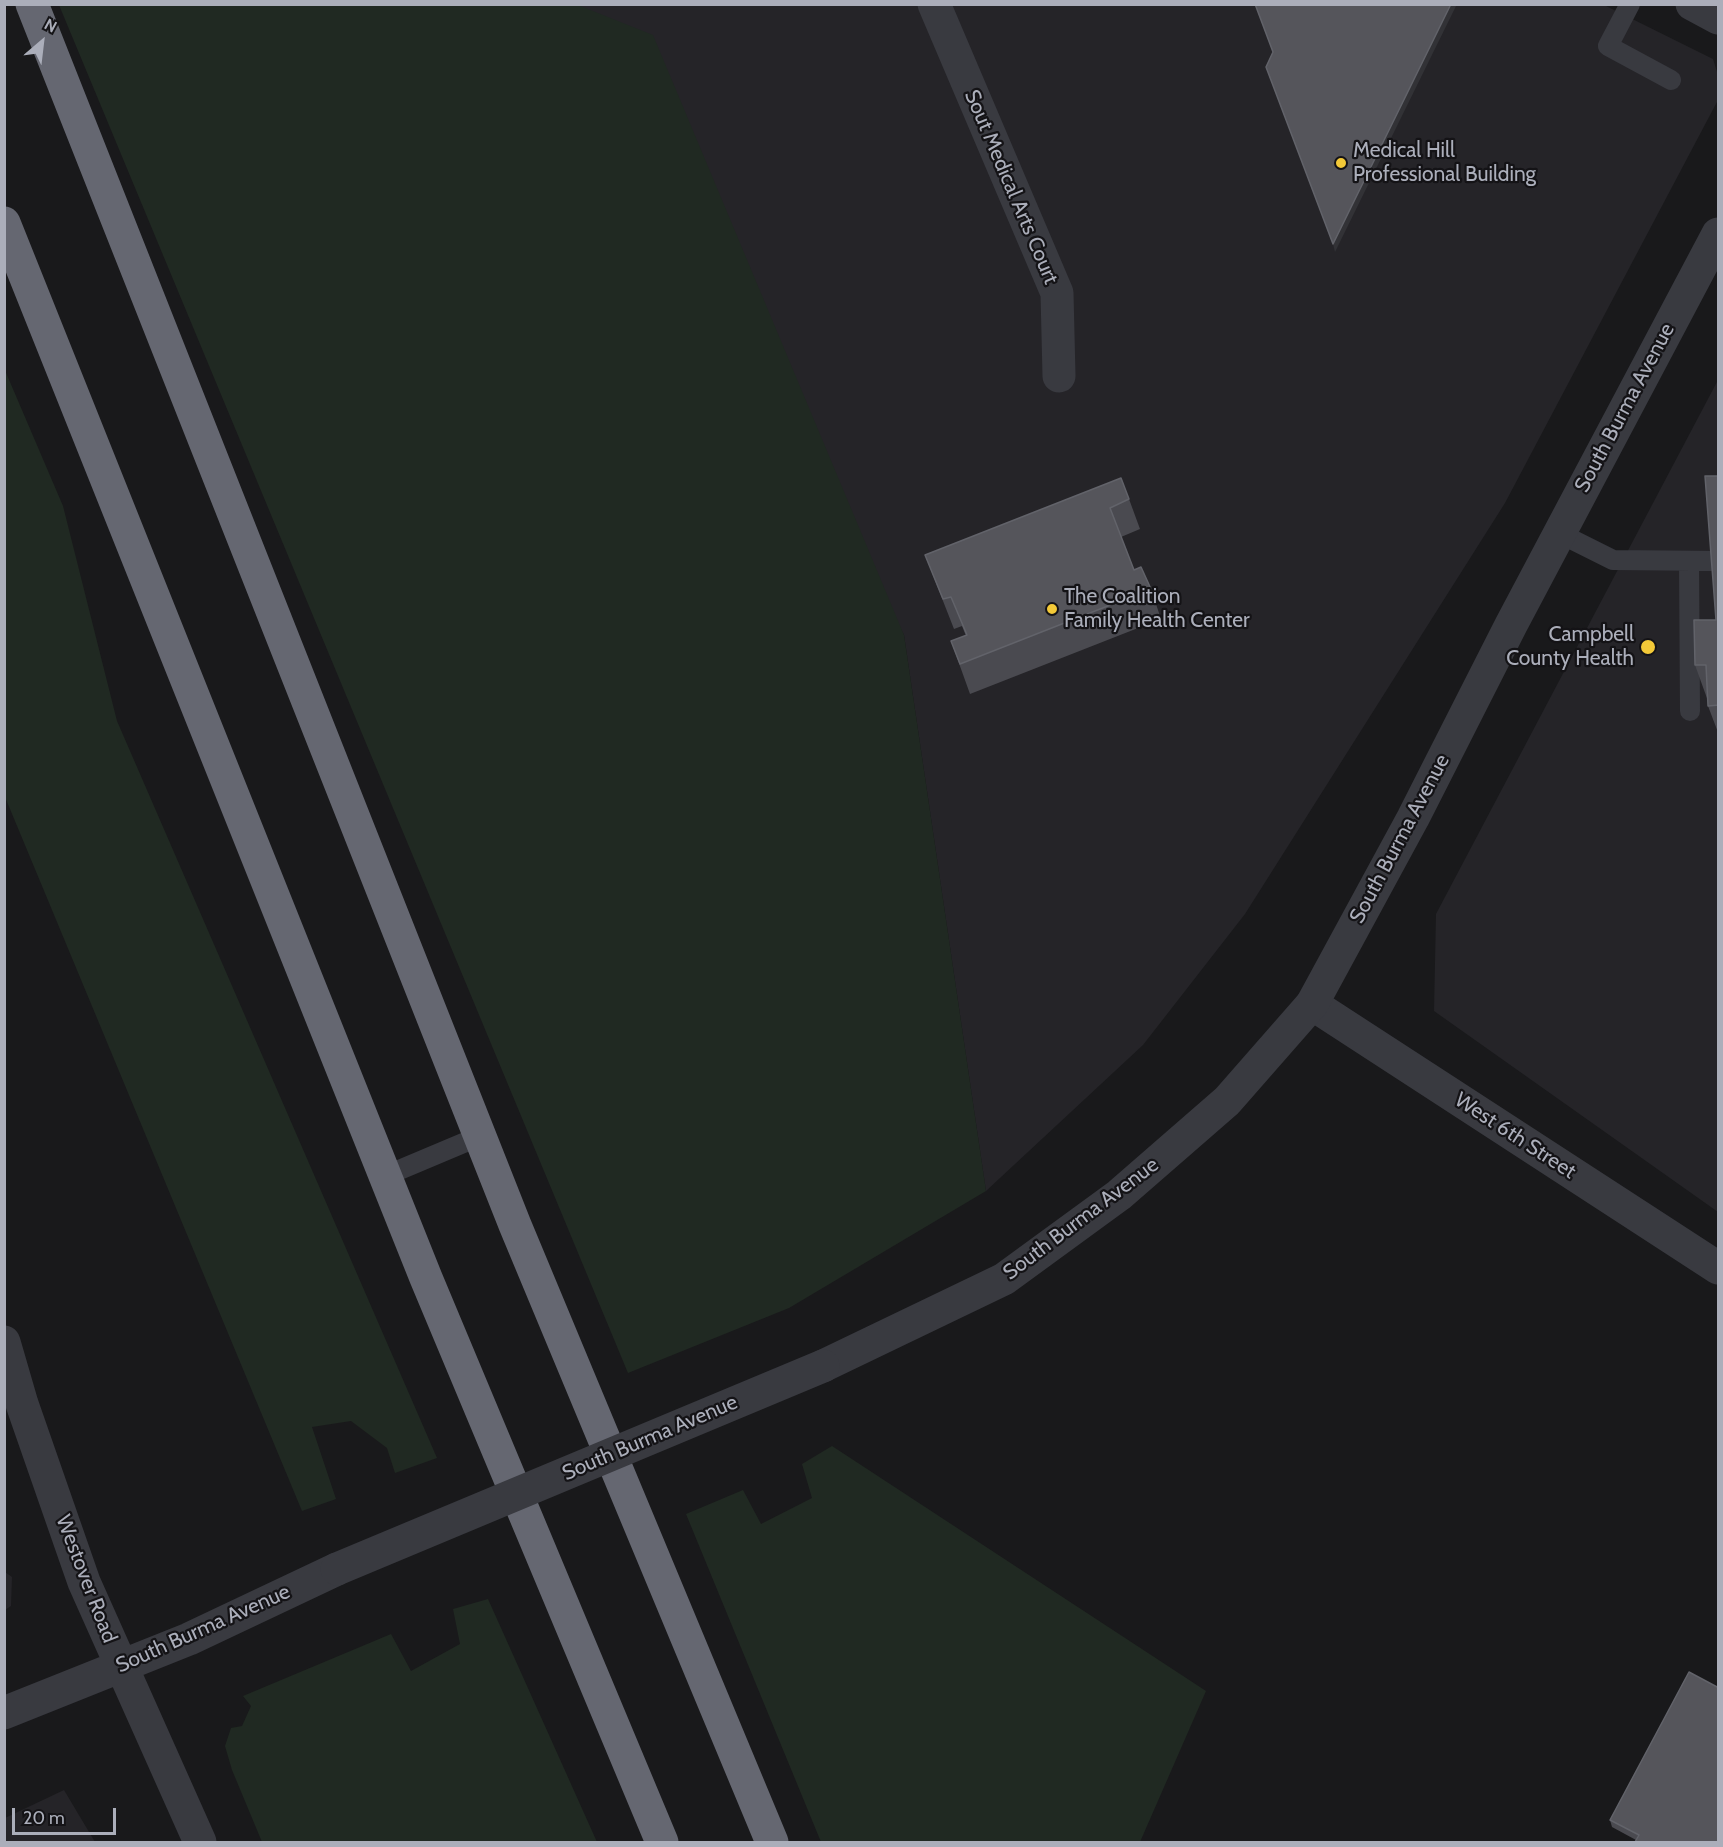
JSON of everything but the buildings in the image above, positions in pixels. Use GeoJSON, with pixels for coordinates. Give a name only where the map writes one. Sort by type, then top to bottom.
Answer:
{"type":"FeatureCollection","features":[{"type":"Feature","properties":{"kind":"highway"},"geometry":{"type":"LineString","coordinates":[[32,4],[480,1136],[772,1842]]}},
{"type":"Feature","properties":{"kind":"highway"},"geometry":{"type":"LineString","coordinates":[[4,223],[385,1176],[662,1842]]}},
{"type":"Feature","properties":{"kind":"street","name":"Sout Medical Arts Court"},"geometry":{"type":"LineString","coordinates":[[934,4],[1057,293],[1059,375]]}},
{"type":"Feature","properties":{"kind":"street"},"geometry":{"type":"LineString","coordinates":[[1692,4],[1719,18]]}},
{"type":"Feature","properties":{"kind":"street","name":"South Burma Avenue"},"geometry":{"type":"LineString","coordinates":[[4,1713],[189,1639],[337,1569],[823,1366],[1004,1279],[1119,1195],[1227,1101],[1312,1004],[1413,818],[1559,533],[1719,234]]}},
{"type":"Feature","properties":{"kind":"street","name":"West 6th Street"},"geometry":{"type":"LineString","coordinates":[[1312,1004],[1719,1268]]}},
{"type":"Feature","properties":{"kind":"street","name":"Westover Road"},"geometry":{"type":"LineString","coordinates":[[4,1342],[22,1404],[84,1582],[200,1842]]}},
{"type":"Feature","properties":{"kind":"lane"},"geometry":{"type":"LineString","coordinates":[[1630,4],[1608,46],[1671,80]]}},
{"type":"Feature","properties":{"kind":"lane"},"geometry":{"type":"LineString","coordinates":[[1559,533],[1613,560],[1719,561]]}},
{"type":"Feature","properties":{"kind":"lane"},"geometry":{"type":"LineString","coordinates":[[1689,561],[1690,711]]}},
{"type":"Feature","properties":{"kind":"lane"},"geometry":{"type":"LineString","coordinates":[[385,1176],[480,1136]]}},
{"type":"Feature","properties":{"kind":"shaded area"},"geometry":{"type":"Polygon","coordinates":[[[59,5],[578,5],[653,35],[904,635],[986,1191],[789,1308],[628,1373],[59,5]]]}},
{"type":"Feature","properties":{"kind":"shaded area"},"geometry":{"type":"Polygon","coordinates":[[[578,5],[1604,5],[1713,59],[1718,75],[1718,100],[1505,503],[1245,914],[1143,1045],[986,1191],[904,635],[578,5]]]}},
{"type":"Feature","properties":{"kind":"shaded area"},"geometry":{"type":"Polygon","coordinates":[[[4,368],[63,506],[117,721],[437,1458],[395,1473],[387,1448],[351,1421],[312,1427],[336,1499],[302,1511],[5,797],[4,368]]]}},
{"type":"Feature","properties":{"kind":"shaded area","name":"Campbell County Health"},"geometry":{"type":"Polygon","coordinates":[[[1718,380],[1718,1212],[1434,1011],[1436,914],[1718,380]]]}},
{"type":"Feature","properties":{"kind":"shaded area"},"geometry":{"type":"Polygon","coordinates":[[[832,1446],[1206,1691],[1140,1842],[821,1842],[686,1514],[743,1490],[761,1524],[812,1498],[802,1464],[832,1446]]]}},
{"type":"Feature","properties":{"kind":"shaded area"},"geometry":{"type":"Polygon","coordinates":[[[5,1572],[12,1577],[11,1606],[5,1610],[5,1572]]]}},
{"type":"Feature","properties":{"kind":"shaded area"},"geometry":{"type":"Polygon","coordinates":[[[488,1599],[597,1842],[262,1842],[232,1770],[225,1746],[231,1728],[242,1726],[251,1706],[243,1696],[391,1634],[411,1671],[460,1644],[453,1609],[488,1599]]]}},
{"type":"Feature","properties":{"kind":"shaded area"},"geometry":{"type":"Polygon","coordinates":[[[64,1790],[95,1842],[5,1842],[5,1818],[64,1790]]]}},
{"type":"Feature","properties":{"kind":"place","name":"Medical Hill Professional Building"},"geometry":{"type":"Point","coordinates":[1341,163]}},
{"type":"Feature","properties":{"kind":"place","name":"The Coalition Family Health Center"},"geometry":{"type":"Point","coordinates":[1052,609]}},
{"type":"Feature","properties":{"kind":"place","name":"Campbell County Health"},"geometry":{"type":"Point","coordinates":[1648,647]}}]}
